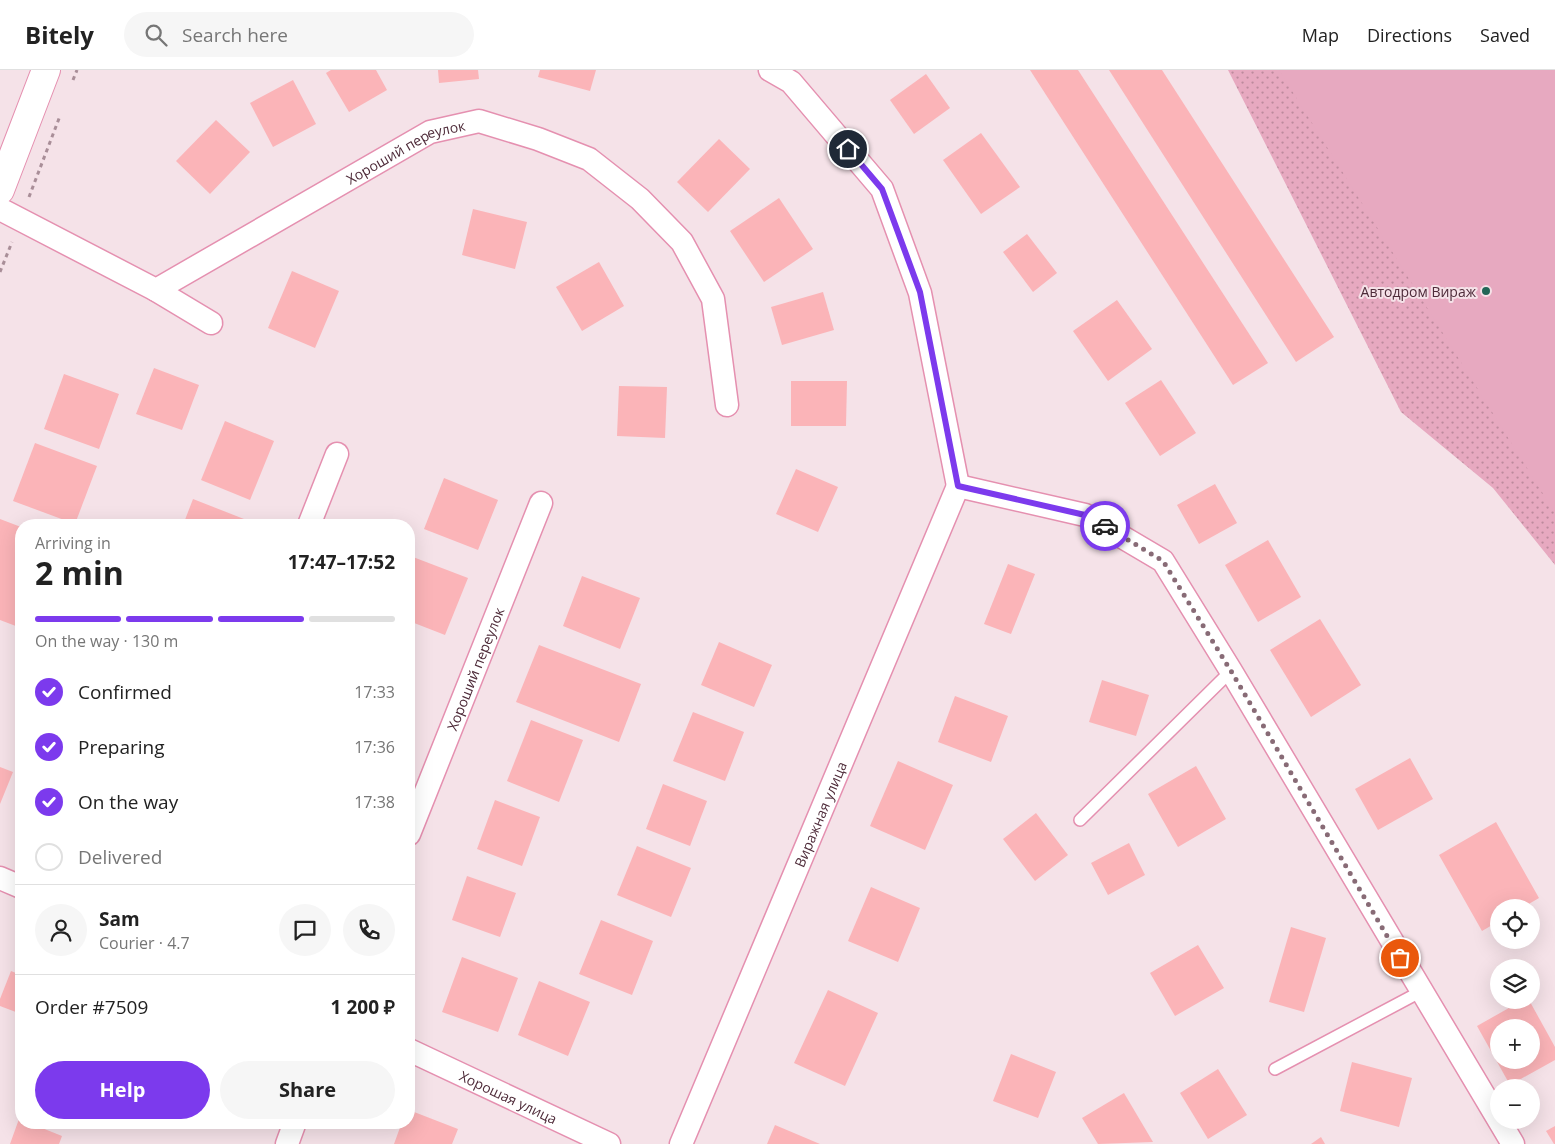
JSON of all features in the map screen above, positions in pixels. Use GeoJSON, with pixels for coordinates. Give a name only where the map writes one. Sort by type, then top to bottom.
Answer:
{"type":"FeatureCollection","features":[{"type":"Feature","properties":{"kind":"street"},"geometry":{"type":"LineString","coordinates":[[0,190],[46,70]]}},
{"type":"Feature","properties":{"kind":"street"},"geometry":{"type":"LineString","coordinates":[[770,70],[791,82],[882,189],[920,292],[958,486],[1085,515],[1163,561],[1231,671],[1420,992],[1513,1144]]}},
{"type":"Feature","properties":{"kind":"street","name":"Хороший переулок"},"geometry":{"type":"LineString","coordinates":[[156,290],[430,132],[480,122],[538,139],[589,159],[640,198],[682,242],[713,300],[727,405]]}},
{"type":"Feature","properties":{"kind":"street"},"geometry":{"type":"LineString","coordinates":[[0,209],[156,290],[211,323]]}},
{"type":"Feature","properties":{"kind":"street"},"geometry":{"type":"LineString","coordinates":[[311,519],[337,454]]}},
{"type":"Feature","properties":{"kind":"street","name":"Виражная улица"},"geometry":{"type":"LineString","coordinates":[[681,1144],[958,486]]}},
{"type":"Feature","properties":{"kind":"street","name":"Хороший переулок"},"geometry":{"type":"LineString","coordinates":[[415,819],[541,504]]}},
{"type":"Feature","properties":{"kind":"street"},"geometry":{"type":"LineString","coordinates":[[0,878],[15,884]]}},
{"type":"Feature","properties":{"kind":"street","name":"Хорошая улица"},"geometry":{"type":"LineString","coordinates":[[415,1053],[609,1144]]}},
{"type":"Feature","properties":{"kind":"street"},"geometry":{"type":"LineString","coordinates":[[287,1144],[292,1129]]}},
{"type":"Feature","properties":{"kind":"lane"},"geometry":{"type":"LineString","coordinates":[[1080,820],[1231,671]]}},
{"type":"Feature","properties":{"kind":"lane"},"geometry":{"type":"LineString","coordinates":[[1275,1069],[1420,992]]}},
{"type":"Feature","properties":{"kind":"path"},"geometry":{"type":"LineString","coordinates":[[70,89],[77,70]]}},
{"type":"Feature","properties":{"kind":"path"},"geometry":{"type":"LineString","coordinates":[[0,272],[63,107]]}},
{"type":"Feature","properties":{"kind":"shaded area"},"geometry":{"type":"Polygon","coordinates":[[[1228,70],[1303,70],[1555,481],[1555,565],[1493,488],[1401,412],[1228,70]]]}},
{"type":"Feature","properties":{"kind":"shaded area","name":"Автодром Вираж"},"geometry":{"type":"Polygon","coordinates":[[[1279,70],[1555,70],[1555,513],[1279,70]]]}},
{"type":"Feature","properties":{"kind":"building"},"geometry":{"type":"Polygon","coordinates":[[[331,70],[376,70],[387,90],[349,112],[326,73],[331,70]]]}},
{"type":"Feature","properties":{"kind":"building"},"geometry":{"type":"Polygon","coordinates":[[[438,70],[478,70],[479,79],[439,83],[438,70]]]}},
{"type":"Feature","properties":{"kind":"building"},"geometry":{"type":"Polygon","coordinates":[[[540,70],[596,70],[590,91],[538,77],[540,70]]]}},
{"type":"Feature","properties":{"kind":"building"},"geometry":{"type":"Polygon","coordinates":[[[1030,70],[1078,70],[1268,363],[1233,385],[1030,70]]]}},
{"type":"Feature","properties":{"kind":"building"},"geometry":{"type":"Polygon","coordinates":[[[1109,70],[1162,70],[1334,337],[1296,362],[1109,70]]]}},
{"type":"Feature","properties":{"kind":"building"},"geometry":{"type":"Polygon","coordinates":[[[926,74],[950,108],[914,134],[890,100],[926,74]]]}},
{"type":"Feature","properties":{"kind":"building"},"geometry":{"type":"Polygon","coordinates":[[[293,80],[316,124],[273,147],[250,103],[293,80]]]}},
{"type":"Feature","properties":{"kind":"building"},"geometry":{"type":"Polygon","coordinates":[[[216,120],[250,152],[210,194],[176,161],[216,120]]]}},
{"type":"Feature","properties":{"kind":"building"},"geometry":{"type":"Polygon","coordinates":[[[981,133],[1020,187],[981,214],[943,160],[981,133]]]}},
{"type":"Feature","properties":{"kind":"building"},"geometry":{"type":"Polygon","coordinates":[[[719,139],[750,169],[708,212],[677,182],[719,139]]]}},
{"type":"Feature","properties":{"kind":"building"},"geometry":{"type":"Polygon","coordinates":[[[779,198],[813,249],[764,282],[730,231],[779,198]]]}},
{"type":"Feature","properties":{"kind":"building"},"geometry":{"type":"Polygon","coordinates":[[[473,209],[527,222],[515,269],[462,255],[473,209]]]}},
{"type":"Feature","properties":{"kind":"building"},"geometry":{"type":"Polygon","coordinates":[[[1027,234],[1057,273],[1033,292],[1003,252],[1027,234]]]}},
{"type":"Feature","properties":{"kind":"building"},"geometry":{"type":"Polygon","coordinates":[[[599,262],[624,306],[582,331],[556,287],[599,262]]]}},
{"type":"Feature","properties":{"kind":"building"},"geometry":{"type":"Polygon","coordinates":[[[292,271],[339,291],[315,348],[268,328],[292,271]]]}},
{"type":"Feature","properties":{"kind":"building"},"geometry":{"type":"Polygon","coordinates":[[[823,292],[834,330],[782,345],[771,307],[823,292]]]}},
{"type":"Feature","properties":{"kind":"building"},"geometry":{"type":"Polygon","coordinates":[[[1117,300],[1152,349],[1108,381],[1073,331],[1117,300]]]}},
{"type":"Feature","properties":{"kind":"building"},"geometry":{"type":"Polygon","coordinates":[[[154,368],[199,385],[182,430],[136,414],[154,368]]]}},
{"type":"Feature","properties":{"kind":"building"},"geometry":{"type":"Polygon","coordinates":[[[64,374],[119,394],[99,449],[44,429],[64,374]]]}},
{"type":"Feature","properties":{"kind":"building"},"geometry":{"type":"Polygon","coordinates":[[[1161,380],[1196,433],[1160,456],[1125,403],[1161,380]]]}},
{"type":"Feature","properties":{"kind":"building"},"geometry":{"type":"Polygon","coordinates":[[[791,381],[847,381],[846,426],[791,426],[791,381]]]}},
{"type":"Feature","properties":{"kind":"building"},"geometry":{"type":"Polygon","coordinates":[[[619,386],[667,387],[665,438],[617,436],[619,386]]]}},
{"type":"Feature","properties":{"kind":"building"},"geometry":{"type":"Polygon","coordinates":[[[225,421],[274,441],[250,500],[201,480],[225,421]]]}},
{"type":"Feature","properties":{"kind":"building"},"geometry":{"type":"Polygon","coordinates":[[[35,443],[97,466],[77,519],[62,519],[13,501],[35,443]]]}},
{"type":"Feature","properties":{"kind":"building"},"geometry":{"type":"Polygon","coordinates":[[[796,469],[838,487],[818,532],[776,514],[796,469]]]}},
{"type":"Feature","properties":{"kind":"building"},"geometry":{"type":"Polygon","coordinates":[[[444,478],[498,500],[478,550],[424,529],[444,478]]]}},
{"type":"Feature","properties":{"kind":"building"},"geometry":{"type":"Polygon","coordinates":[[[1215,484],[1237,523],[1199,544],[1177,505],[1215,484]]]}},
{"type":"Feature","properties":{"kind":"building"},"geometry":{"type":"Polygon","coordinates":[[[193,499],[244,519],[185,519],[193,499]]]}},
{"type":"Feature","properties":{"kind":"building"},"geometry":{"type":"Polygon","coordinates":[[[0,519],[15,525],[15,626],[0,620],[0,519]]]}},
{"type":"Feature","properties":{"kind":"building"},"geometry":{"type":"Polygon","coordinates":[[[1268,540],[1301,597],[1258,622],[1225,565],[1268,540]]]}},
{"type":"Feature","properties":{"kind":"building"},"geometry":{"type":"Polygon","coordinates":[[[415,558],[468,578],[445,635],[415,623],[415,558]]]}},
{"type":"Feature","properties":{"kind":"building"},"geometry":{"type":"Polygon","coordinates":[[[1008,564],[1035,574],[1011,634],[984,624],[1008,564]]]}},
{"type":"Feature","properties":{"kind":"building"},"geometry":{"type":"Polygon","coordinates":[[[582,576],[640,598],[620,649],[563,626],[582,576]]]}},
{"type":"Feature","properties":{"kind":"building"},"geometry":{"type":"Polygon","coordinates":[[[1320,619],[1361,685],[1311,717],[1270,650],[1320,619]]]}},
{"type":"Feature","properties":{"kind":"building"},"geometry":{"type":"Polygon","coordinates":[[[719,642],[772,665],[754,707],[701,685],[719,642]]]}},
{"type":"Feature","properties":{"kind":"building"},"geometry":{"type":"Polygon","coordinates":[[[539,645],[641,684],[619,742],[516,702],[539,645]]]}},
{"type":"Feature","properties":{"kind":"building"},"geometry":{"type":"Polygon","coordinates":[[[1102,680],[1149,695],[1136,736],[1089,722],[1102,680]]]}},
{"type":"Feature","properties":{"kind":"building"},"geometry":{"type":"Polygon","coordinates":[[[955,696],[1008,716],[991,762],[938,742],[955,696]]]}},
{"type":"Feature","properties":{"kind":"building"},"geometry":{"type":"Polygon","coordinates":[[[693,712],[744,732],[725,781],[673,761],[693,712]]]}},
{"type":"Feature","properties":{"kind":"building"},"geometry":{"type":"Polygon","coordinates":[[[531,720],[583,740],[559,802],[507,781],[531,720]]]}},
{"type":"Feature","properties":{"kind":"building"},"geometry":{"type":"Polygon","coordinates":[[[1410,758],[1433,799],[1378,830],[1355,789],[1410,758]]]}},
{"type":"Feature","properties":{"kind":"building"},"geometry":{"type":"Polygon","coordinates":[[[898,761],[953,785],[925,850],[870,826],[898,761]]]}},
{"type":"Feature","properties":{"kind":"building"},"geometry":{"type":"Polygon","coordinates":[[[1196,766],[1226,819],[1178,847],[1148,794],[1196,766]]]}},
{"type":"Feature","properties":{"kind":"building"},"geometry":{"type":"Polygon","coordinates":[[[0,767],[13,772],[0,804],[0,767]]]}},
{"type":"Feature","properties":{"kind":"building"},"geometry":{"type":"Polygon","coordinates":[[[663,784],[707,801],[690,846],[646,829],[663,784]]]}},
{"type":"Feature","properties":{"kind":"building"},"geometry":{"type":"Polygon","coordinates":[[[495,800],[540,817],[522,866],[477,849],[495,800]]]}},
{"type":"Feature","properties":{"kind":"building"},"geometry":{"type":"Polygon","coordinates":[[[1036,813],[1068,855],[1035,881],[1003,839],[1036,813]]]}},
{"type":"Feature","properties":{"kind":"building"},"geometry":{"type":"Polygon","coordinates":[[[1496,822],[1539,898],[1490,899],[1490,926],[1482,931],[1439,855],[1496,822]]]}},
{"type":"Feature","properties":{"kind":"building"},"geometry":{"type":"Polygon","coordinates":[[[1129,843],[1145,875],[1108,895],[1091,863],[1129,843]]]}},
{"type":"Feature","properties":{"kind":"building"},"geometry":{"type":"Polygon","coordinates":[[[637,846],[691,868],[671,917],[617,895],[637,846]]]}},
{"type":"Feature","properties":{"kind":"building"},"geometry":{"type":"Polygon","coordinates":[[[467,876],[516,893],[500,937],[452,920],[467,876]]]}},
{"type":"Feature","properties":{"kind":"building"},"geometry":{"type":"Polygon","coordinates":[[[871,887],[920,908],[898,962],[848,941],[871,887]]]}},
{"type":"Feature","properties":{"kind":"building"},"geometry":{"type":"Polygon","coordinates":[[[601,920],[653,941],[632,995],[579,974],[601,920]]]}},
{"type":"Feature","properties":{"kind":"building"},"geometry":{"type":"Polygon","coordinates":[[[1291,927],[1326,938],[1304,1012],[1269,1002],[1291,927]]]}},
{"type":"Feature","properties":{"kind":"building"},"geometry":{"type":"Polygon","coordinates":[[[1198,945],[1224,988],[1175,1016],[1150,973],[1198,945]]]}},
{"type":"Feature","properties":{"kind":"building"},"geometry":{"type":"Polygon","coordinates":[[[462,957],[518,978],[498,1032],[442,1012],[462,957]]]}},
{"type":"Feature","properties":{"kind":"building"},"geometry":{"type":"Polygon","coordinates":[[[11,971],[15,973],[15,1012],[0,1006],[0,999],[11,971]]]}},
{"type":"Feature","properties":{"kind":"building"},"geometry":{"type":"Polygon","coordinates":[[[539,981],[590,1002],[568,1056],[518,1035],[539,981]]]}},
{"type":"Feature","properties":{"kind":"building"},"geometry":{"type":"Polygon","coordinates":[[[828,990],[878,1013],[845,1086],[794,1063],[828,990]]]}},
{"type":"Feature","properties":{"kind":"building"},"geometry":{"type":"Polygon","coordinates":[[[1507,1009],[1534,1009],[1540,1019],[1490,1019],[1490,1049],[1477,1026],[1507,1009]]]}},
{"type":"Feature","properties":{"kind":"building"},"geometry":{"type":"Polygon","coordinates":[[[1540,1020],[1555,1047],[1555,1060],[1540,1068],[1540,1020]]]}},
{"type":"Feature","properties":{"kind":"building"},"geometry":{"type":"Polygon","coordinates":[[[1011,1054],[1056,1072],[1038,1118],[993,1101],[1011,1054]]]}},
{"type":"Feature","properties":{"kind":"building"},"geometry":{"type":"Polygon","coordinates":[[[1352,1062],[1412,1078],[1399,1127],[1340,1111],[1352,1062]]]}},
{"type":"Feature","properties":{"kind":"building"},"geometry":{"type":"Polygon","coordinates":[[[1218,1069],[1247,1115],[1208,1139],[1180,1093],[1218,1069]]]}},
{"type":"Feature","properties":{"kind":"building"},"geometry":{"type":"Polygon","coordinates":[[[1501,1069],[1539,1069],[1521,1079],[1507,1079],[1501,1069]]]}},
{"type":"Feature","properties":{"kind":"building"},"geometry":{"type":"Polygon","coordinates":[[[1124,1093],[1153,1142],[1098,1144],[1082,1118],[1124,1093]]]}},
{"type":"Feature","properties":{"kind":"building"},"geometry":{"type":"Polygon","coordinates":[[[415,1112],[458,1129],[452,1144],[394,1144],[399,1129],[415,1129],[415,1112]]]}},
{"type":"Feature","properties":{"kind":"building"},"geometry":{"type":"Polygon","coordinates":[[[775,1125],[820,1144],[767,1144],[775,1125]]]}},
{"type":"Feature","properties":{"kind":"building"},"geometry":{"type":"Polygon","coordinates":[[[1555,1126],[1555,1144],[1554,1144],[1546,1131],[1555,1126]]]}},
{"type":"Feature","properties":{"kind":"building"},"geometry":{"type":"Polygon","coordinates":[[[15,1129],[44,1129],[62,1136],[59,1144],[10,1144],[15,1129]]]}},
{"type":"Feature","properties":{"kind":"building"},"geometry":{"type":"Polygon","coordinates":[[[1321,1137],[1325,1144],[1311,1144],[1321,1137]]]}},
{"type":"Feature","properties":{"kind":"way so far"},"geometry":{"type":"LineString","coordinates":[[1105,526],[1163,561],[1231,671],[1400,958]]}},
{"type":"Feature","properties":{"kind":"place","name":"Автодром Вираж"},"geometry":{"type":"Point","coordinates":[1486,291]}},
{"type":"Feature","properties":{"kind":"route"},"geometry":{"type":"LineString","coordinates":[[848,149],[882,189],[920,292],[958,486],[1085,515],[1105,526]]}}]}
